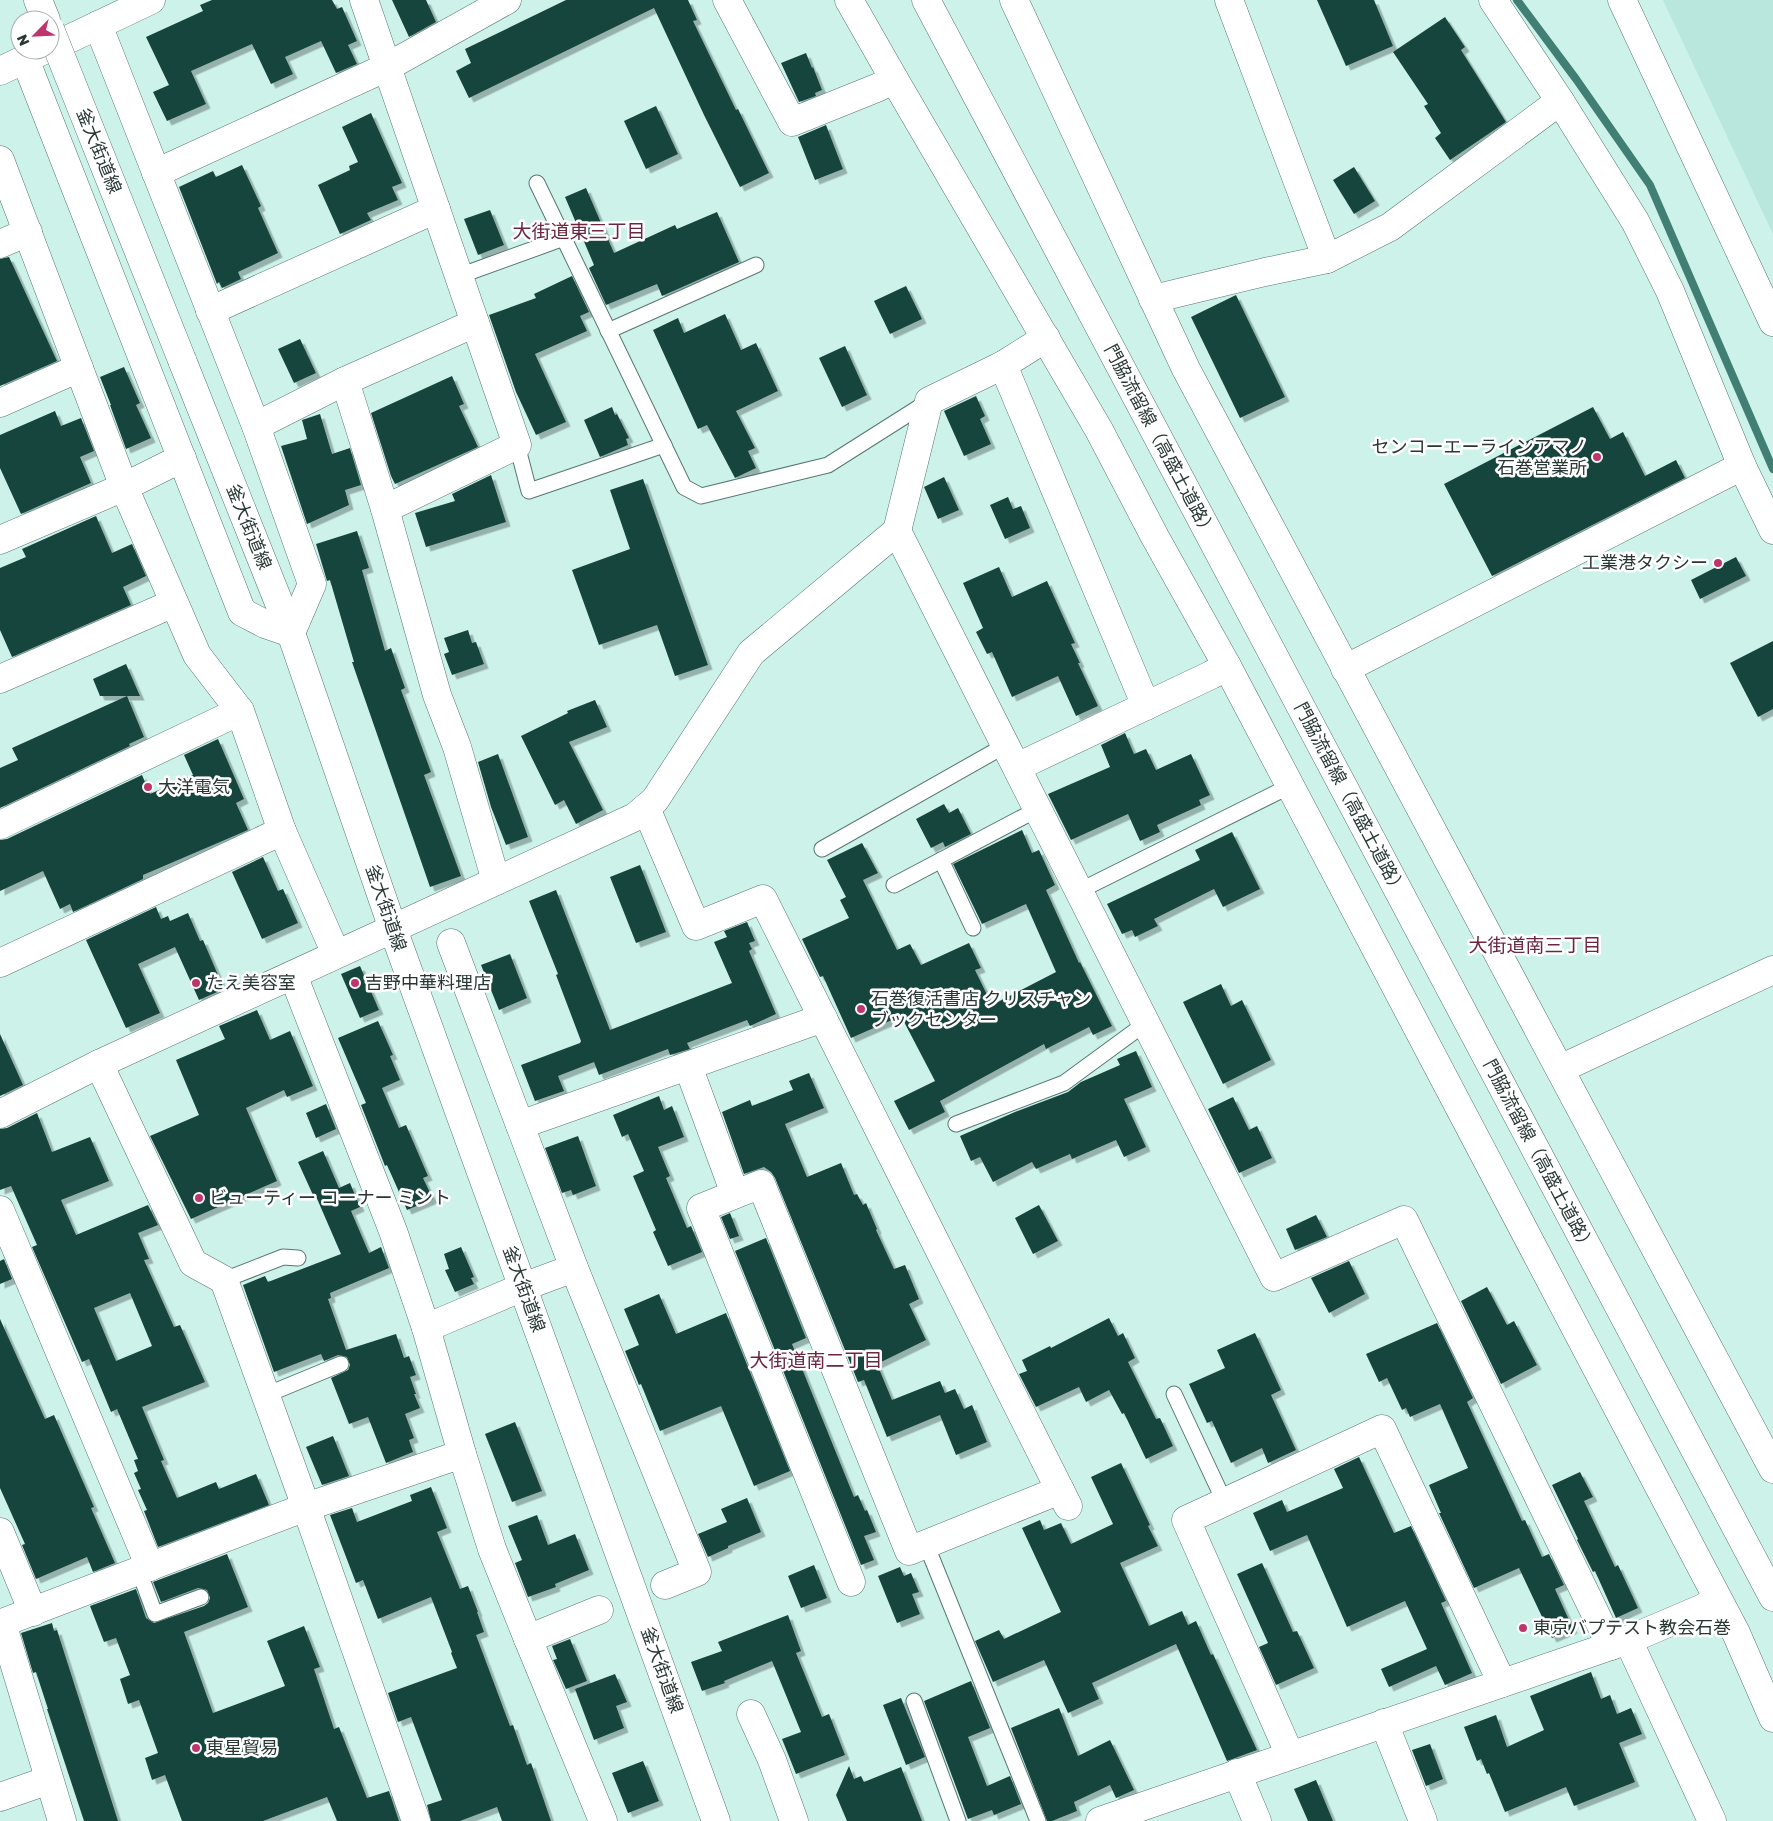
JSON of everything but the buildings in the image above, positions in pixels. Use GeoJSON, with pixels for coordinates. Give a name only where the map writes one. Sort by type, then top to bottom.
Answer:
{"type":"FeatureCollection","features":[{"type":"Feature","properties":{"kind":"street"},"geometry":{"type":"LineString","coordinates":[[60,43],[151,0]]}},
{"type":"Feature","properties":{"kind":"street"},"geometry":{"type":"LineString","coordinates":[[364,0],[517,445],[385,509]]}},
{"type":"Feature","properties":{"kind":"street"},"geometry":{"type":"LineString","coordinates":[[156,173],[387,67],[507,0]]}},
{"type":"Feature","properties":{"kind":"street"},"geometry":{"type":"LineString","coordinates":[[727,0],[792,122],[879,87],[894,79]]}},
{"type":"Feature","properties":{"kind":"street"},"geometry":{"type":"LineString","coordinates":[[849,0],[1099,430],[1226,666],[1736,1633],[1773,1718]]}},
{"type":"Feature","properties":{"kind":"street","name":"門脇流留線（高盛土道路）"},"geometry":{"type":"LineString","coordinates":[[926,0],[1773,1597]]}},
{"type":"Feature","properties":{"kind":"street"},"geometry":{"type":"LineString","coordinates":[[1014,0],[1186,370],[1773,1469]]}},
{"type":"Feature","properties":{"kind":"street"},"geometry":{"type":"LineString","coordinates":[[1229,0],[1327,259]]}},
{"type":"Feature","properties":{"kind":"street"},"geometry":{"type":"LineString","coordinates":[[1493,0],[1560,101],[1635,221],[1670,291],[1742,466],[1773,530]]}},
{"type":"Feature","properties":{"kind":"street"},"geometry":{"type":"LineString","coordinates":[[1622,0],[1773,322]]}},
{"type":"Feature","properties":{"kind":"street"},"geometry":{"type":"LineString","coordinates":[[37,60],[182,458],[242,612],[265,624],[291,634],[312,584],[256,426],[98,25]]}},
{"type":"Feature","properties":{"kind":"street","name":"釜大街道線"},"geometry":{"type":"LineString","coordinates":[[60,54],[291,634],[393,929],[716,1821]]}},
{"type":"Feature","properties":{"kind":"street"},"geometry":{"type":"LineString","coordinates":[[0,71],[24,60]]}},
{"type":"Feature","properties":{"kind":"street"},"geometry":{"type":"LineString","coordinates":[[1153,299],[1327,259],[1390,227],[1560,101]]}},
{"type":"Feature","properties":{"kind":"street"},"geometry":{"type":"LineString","coordinates":[[0,160],[124,486],[196,655],[240,711],[282,832],[336,954]]}},
{"type":"Feature","properties":{"kind":"street"},"geometry":{"type":"LineString","coordinates":[[210,311],[436,210]]}},
{"type":"Feature","properties":{"kind":"street"},"geometry":{"type":"LineString","coordinates":[[0,244],[28,232]]}},
{"type":"Feature","properties":{"kind":"street"},"geometry":{"type":"LineString","coordinates":[[256,426],[345,381],[475,323]]}},
{"type":"Feature","properties":{"kind":"street"},"geometry":{"type":"LineString","coordinates":[[0,1114],[99,1064],[635,817],[655,800],[751,653],[897,531],[930,401],[1003,365],[1046,338]]}},
{"type":"Feature","properties":{"kind":"street"},"geometry":{"type":"LineString","coordinates":[[1003,365],[1146,706]]}},
{"type":"Feature","properties":{"kind":"street"},"geometry":{"type":"LineString","coordinates":[[0,403],[79,368]]}},
{"type":"Feature","properties":{"kind":"street"},"geometry":{"type":"LineString","coordinates":[[345,381],[385,509],[437,695],[457,748],[496,882]]}},
{"type":"Feature","properties":{"kind":"street"},"geometry":{"type":"LineString","coordinates":[[0,540],[124,486],[182,458]]}},
{"type":"Feature","properties":{"kind":"street"},"geometry":{"type":"LineString","coordinates":[[1345,669],[1742,466]]}},
{"type":"Feature","properties":{"kind":"street"},"geometry":{"type":"LineString","coordinates":[[897,531],[1274,1277],[1404,1220],[1712,1821]]}},
{"type":"Feature","properties":{"kind":"street"},"geometry":{"type":"LineString","coordinates":[[0,679],[174,603]]}},
{"type":"Feature","properties":{"kind":"street"},"geometry":{"type":"LineString","coordinates":[[1011,756],[1146,706],[1226,666]]}},
{"type":"Feature","properties":{"kind":"street"},"geometry":{"type":"LineString","coordinates":[[0,825],[240,711]]}},
{"type":"Feature","properties":{"kind":"street"},"geometry":{"type":"LineString","coordinates":[[646,808],[696,926],[763,899],[1065,1499],[909,1551],[761,1184],[735,1194],[701,1208],[851,1582]]}},
{"type":"Feature","properties":{"kind":"street"},"geometry":{"type":"LineString","coordinates":[[0,963],[282,832]]}},
{"type":"Feature","properties":{"kind":"street"},"geometry":{"type":"LineString","coordinates":[[451,943],[574,1268],[697,1572],[665,1585]]}},
{"type":"Feature","properties":{"kind":"street"},"geometry":{"type":"LineString","coordinates":[[1560,1069],[1773,970]]}},
{"type":"Feature","properties":{"kind":"street"},"geometry":{"type":"LineString","coordinates":[[293,975],[393,1231],[426,1328],[462,1454],[492,1548],[604,1821]]}},
{"type":"Feature","properties":{"kind":"street"},"geometry":{"type":"LineString","coordinates":[[520,1125],[823,1018]]}},
{"type":"Feature","properties":{"kind":"street"},"geometry":{"type":"LineString","coordinates":[[99,1064],[193,1263],[224,1280],[416,1821]]}},
{"type":"Feature","properties":{"kind":"street"},"geometry":{"type":"LineString","coordinates":[[688,1066],[735,1194]]}},
{"type":"Feature","properties":{"kind":"street"},"geometry":{"type":"LineString","coordinates":[[0,1210],[145,1569]]}},
{"type":"Feature","properties":{"kind":"street"},"geometry":{"type":"LineString","coordinates":[[426,1328],[523,1287],[574,1268]]}},
{"type":"Feature","properties":{"kind":"street"},"geometry":{"type":"LineString","coordinates":[[1290,1755],[1186,1520],[1382,1429],[1502,1683]]}},
{"type":"Feature","properties":{"kind":"street"},"geometry":{"type":"LineString","coordinates":[[62,1821],[1,1623],[306,1507],[462,1454]]}},
{"type":"Feature","properties":{"kind":"street"},"geometry":{"type":"LineString","coordinates":[[0,1532],[33,1612]]}},
{"type":"Feature","properties":{"kind":"street"},"geometry":{"type":"LineString","coordinates":[[1100,1821],[1620,1643],[1703,1608],[1717,1600]]}},
{"type":"Feature","properties":{"kind":"street"},"geometry":{"type":"LineString","coordinates":[[528,1639],[599,1610]]}},
{"type":"Feature","properties":{"kind":"street"},"geometry":{"type":"LineString","coordinates":[[751,1714],[772,1760],[794,1821]]}},
{"type":"Feature","properties":{"kind":"street"},"geometry":{"type":"LineString","coordinates":[[1384,1723],[1423,1821]]}},
{"type":"Feature","properties":{"kind":"street"},"geometry":{"type":"LineString","coordinates":[[1237,1773],[1257,1821]]}},
{"type":"Feature","properties":{"kind":"street"},"geometry":{"type":"LineString","coordinates":[[0,1796],[49,1780]]}},
{"type":"Feature","properties":{"kind":"lane"},"geometry":{"type":"LineString","coordinates":[[537,183],[684,487],[702,496],[828,465],[930,401]]}},
{"type":"Feature","properties":{"kind":"lane"},"geometry":{"type":"LineString","coordinates":[[460,276],[564,238]]}},
{"type":"Feature","properties":{"kind":"lane"},"geometry":{"type":"LineString","coordinates":[[608,331],[756,265]]}},
{"type":"Feature","properties":{"kind":"lane"},"geometry":{"type":"LineString","coordinates":[[517,445],[529,491],[664,445]]}},
{"type":"Feature","properties":{"kind":"lane"},"geometry":{"type":"LineString","coordinates":[[822,850],[1011,756]]}},
{"type":"Feature","properties":{"kind":"lane"},"geometry":{"type":"LineString","coordinates":[[1079,891],[1290,786]]}},
{"type":"Feature","properties":{"kind":"lane"},"geometry":{"type":"LineString","coordinates":[[894,885],[1038,810]]}},
{"type":"Feature","properties":{"kind":"lane"},"geometry":{"type":"LineString","coordinates":[[941,860],[973,928]]}},
{"type":"Feature","properties":{"kind":"lane"},"geometry":{"type":"LineString","coordinates":[[956,1124],[1064,1084],[1146,1023]]}},
{"type":"Feature","properties":{"kind":"lane"},"geometry":{"type":"LineString","coordinates":[[224,1280],[283,1257],[298,1258]]}},
{"type":"Feature","properties":{"kind":"lane"},"geometry":{"type":"LineString","coordinates":[[266,1395],[341,1364]]}},
{"type":"Feature","properties":{"kind":"lane"},"geometry":{"type":"LineString","coordinates":[[1174,1394],[1225,1502]]}},
{"type":"Feature","properties":{"kind":"lane"},"geometry":{"type":"LineString","coordinates":[[926,1544],[1038,1821]]}},
{"type":"Feature","properties":{"kind":"lane"},"geometry":{"type":"LineString","coordinates":[[145,1569],[155,1614],[201,1597]]}},
{"type":"Feature","properties":{"kind":"lane"},"geometry":{"type":"LineString","coordinates":[[914,1701],[958,1821]]}},
{"type":"Feature","properties":{"kind":"shaded area"},"geometry":{"type":"Polygon","coordinates":[[[1663,0],[1773,0],[1773,234],[1663,0]]]}},
{"type":"Feature","properties":{"kind":"waterway"},"geometry":{"type":"LineString","coordinates":[[1517,0],[1576,79],[1650,185],[1773,469]]}},
{"type":"Feature","properties":{"kind":"place","name":"センコーエーラインアマノ 石巻営業所"},"geometry":{"type":"Point","coordinates":[1597,457]}},
{"type":"Feature","properties":{"kind":"place","name":"工業港タクシー"},"geometry":{"type":"Point","coordinates":[1718,563]}},
{"type":"Feature","properties":{"kind":"place","name":"大洋電気"},"geometry":{"type":"Point","coordinates":[148,787]}},
{"type":"Feature","properties":{"kind":"place","name":"たえ美容室"},"geometry":{"type":"Point","coordinates":[196,983]}},
{"type":"Feature","properties":{"kind":"place","name":"吉野中華料理店"},"geometry":{"type":"Point","coordinates":[355,983]}},
{"type":"Feature","properties":{"kind":"place","name":"石巻復活書店 クリスチャン ブックセンター"},"geometry":{"type":"Point","coordinates":[861,1009]}},
{"type":"Feature","properties":{"kind":"place","name":"ビューティー コーナー ミント"},"geometry":{"type":"Point","coordinates":[199,1198]}},
{"type":"Feature","properties":{"kind":"place","name":"東京バプテスト教会石巻"},"geometry":{"type":"Point","coordinates":[1523,1628]}},
{"type":"Feature","properties":{"kind":"place","name":"東星貿易"},"geometry":{"type":"Point","coordinates":[196,1748]}},
{"type":"Feature","properties":{"kind":"district","name":"大街道東三丁目"},"geometry":{"type":"Point","coordinates":[579,231]}},
{"type":"Feature","properties":{"kind":"district","name":"大街道南三丁目"},"geometry":{"type":"Point","coordinates":[1535,945]}},
{"type":"Feature","properties":{"kind":"district","name":"大街道南二丁目"},"geometry":{"type":"Point","coordinates":[816,1360]}}]}
